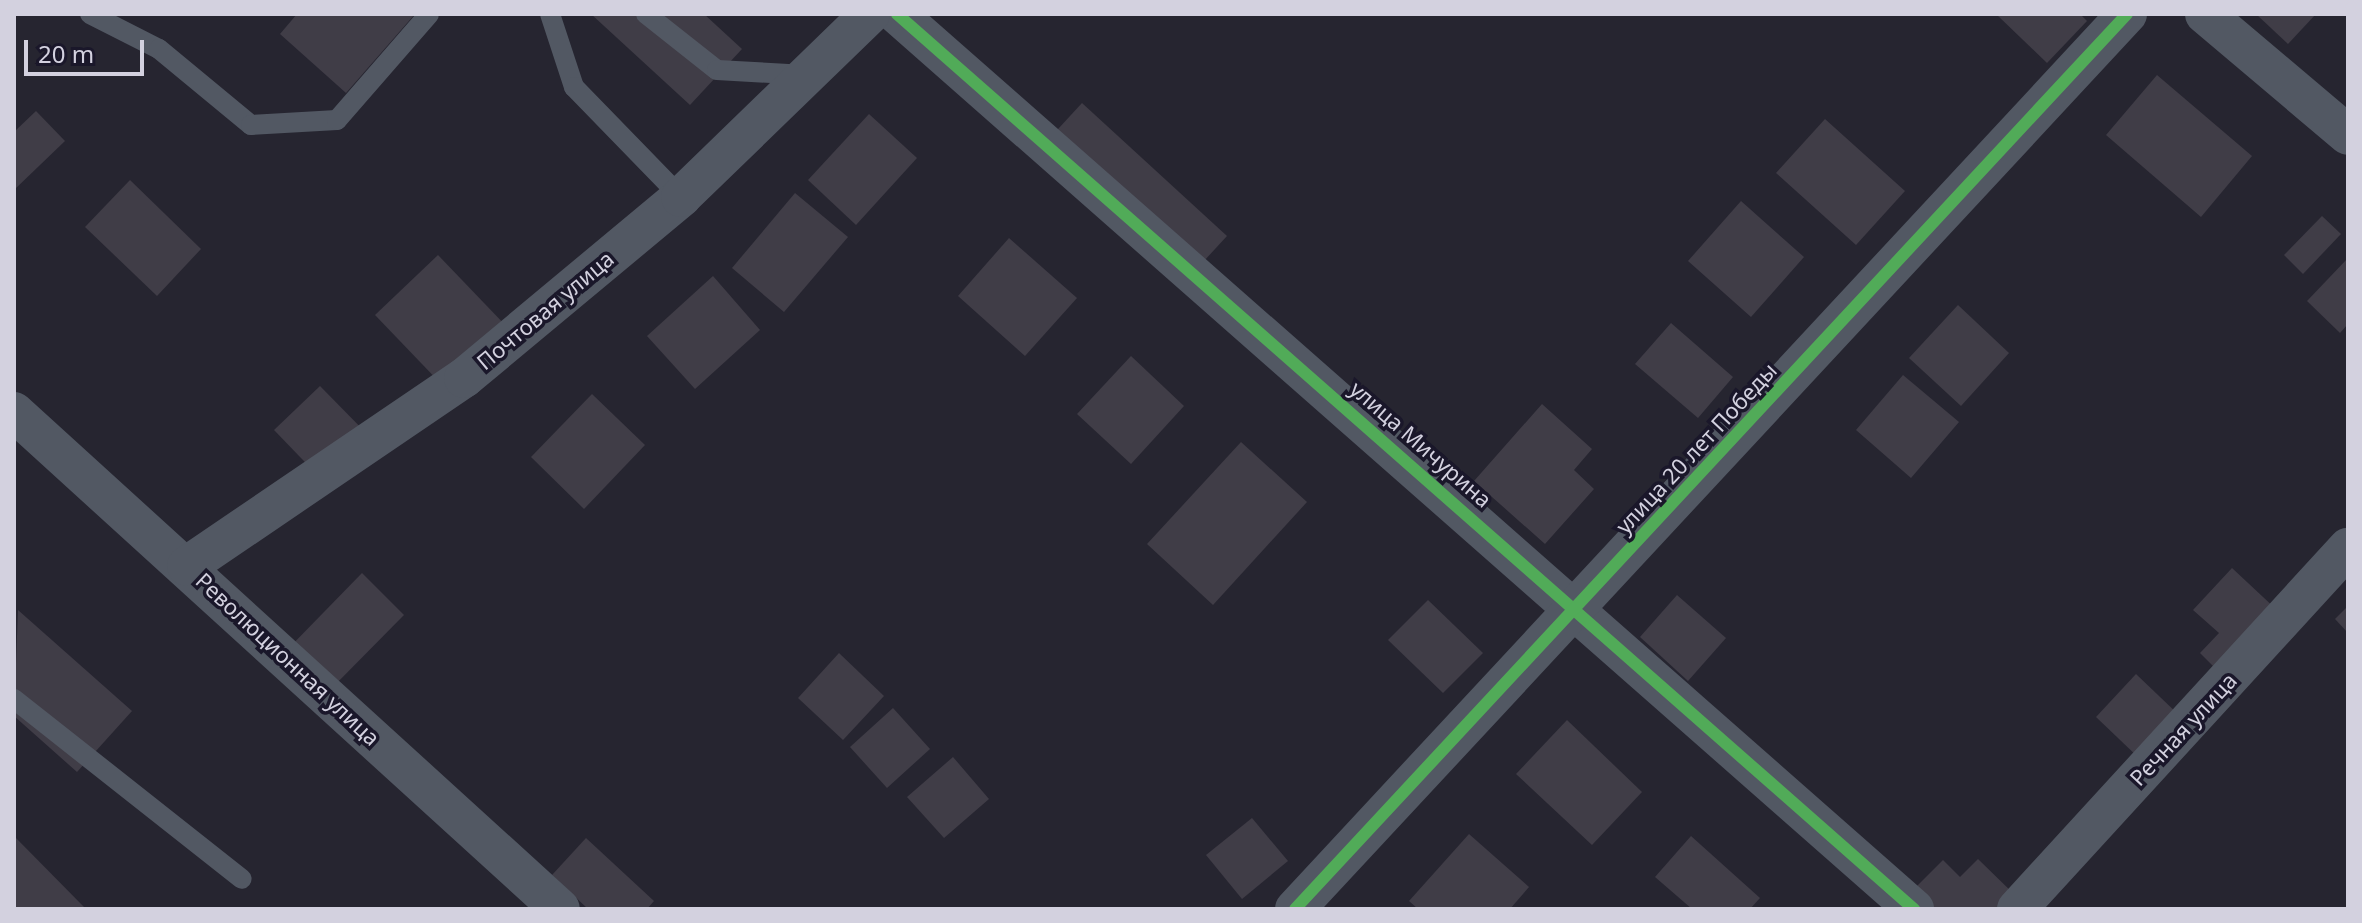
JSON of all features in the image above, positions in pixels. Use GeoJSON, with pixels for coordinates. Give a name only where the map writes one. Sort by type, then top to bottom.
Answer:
{"type":"FeatureCollection","features":[{"type":"Feature","properties":{"kind":"street","name":"Почтовая улица"},"geometry":{"type":"LineString","coordinates":[[187,566],[464,378],[681,197],[870,14]]}},
{"type":"Feature","properties":{"kind":"street","name":"улица Мичурина"},"geometry":{"type":"LineString","coordinates":[[897,14],[1577,606],[1914,909]]}},
{"type":"Feature","properties":{"kind":"street","name":"улица 20 лет Победы"},"geometry":{"type":"LineString","coordinates":[[1295,909],[2127,14]]}},
{"type":"Feature","properties":{"kind":"street"},"geometry":{"type":"LineString","coordinates":[[2205,14],[2348,135]]}},
{"type":"Feature","properties":{"kind":"street","name":"Революционная улица"},"geometry":{"type":"LineString","coordinates":[[14,412],[187,566],[540,903]]}},
{"type":"Feature","properties":{"kind":"street","name":"Речная улица"},"geometry":{"type":"LineString","coordinates":[[2017,909],[2348,548]]}},
{"type":"Feature","properties":{"kind":"lane"},"geometry":{"type":"LineString","coordinates":[[90,14],[159,49],[251,125],[337,120],[429,14]]}},
{"type":"Feature","properties":{"kind":"lane"},"geometry":{"type":"LineString","coordinates":[[550,14],[574,87],[681,197]]}},
{"type":"Feature","properties":{"kind":"lane"},"geometry":{"type":"LineString","coordinates":[[646,14],[717,70],[807,75]]}},
{"type":"Feature","properties":{"kind":"lane"},"geometry":{"type":"LineString","coordinates":[[14,699],[242,879]]}},
{"type":"Feature","properties":{"kind":"building"},"geometry":{"type":"Polygon","coordinates":[[[297,14],[415,14],[346,93],[280,34],[297,14]]]}},
{"type":"Feature","properties":{"kind":"building"},"geometry":{"type":"Polygon","coordinates":[[[591,14],[704,14],[742,49],[690,105],[591,14]]]}},
{"type":"Feature","properties":{"kind":"building"},"geometry":{"type":"Polygon","coordinates":[[[1996,14],[2080,14],[2087,21],[2047,63],[1996,14]]]}},
{"type":"Feature","properties":{"kind":"building"},"geometry":{"type":"Polygon","coordinates":[[[2256,14],[2316,14],[2288,44],[2256,14]]]}},
{"type":"Feature","properties":{"kind":"building"},"geometry":{"type":"Polygon","coordinates":[[[2157,75],[2252,156],[2201,217],[2106,135],[2157,75]]]}},
{"type":"Feature","properties":{"kind":"building"},"geometry":{"type":"Polygon","coordinates":[[[1082,103],[1227,236],[1192,274],[1047,141],[1082,103]]]}},
{"type":"Feature","properties":{"kind":"building"},"geometry":{"type":"Polygon","coordinates":[[[36,111],[65,141],[14,190],[14,132],[36,111]]]}},
{"type":"Feature","properties":{"kind":"building"},"geometry":{"type":"Polygon","coordinates":[[[869,114],[917,158],[856,225],[808,180],[869,114]]]}},
{"type":"Feature","properties":{"kind":"building"},"geometry":{"type":"Polygon","coordinates":[[[1825,119],[1905,191],[1856,245],[1776,173],[1825,119]]]}},
{"type":"Feature","properties":{"kind":"building"},"geometry":{"type":"Polygon","coordinates":[[[130,180],[201,249],[157,296],[85,227],[130,180]]]}},
{"type":"Feature","properties":{"kind":"building"},"geometry":{"type":"Polygon","coordinates":[[[795,193],[848,237],[784,312],[732,268],[795,193]]]}},
{"type":"Feature","properties":{"kind":"building"},"geometry":{"type":"Polygon","coordinates":[[[1741,201],[1804,257],[1751,317],[1688,261],[1741,201]]]}},
{"type":"Feature","properties":{"kind":"building"},"geometry":{"type":"Polygon","coordinates":[[[2322,216],[2341,234],[2303,274],[2284,255],[2322,216]]]}},
{"type":"Feature","properties":{"kind":"building"},"geometry":{"type":"Polygon","coordinates":[[[1009,238],[1077,298],[1025,356],[958,296],[1009,238]]]}},
{"type":"Feature","properties":{"kind":"building"},"geometry":{"type":"Polygon","coordinates":[[[438,255],[508,328],[445,388],[375,315],[438,255]]]}},
{"type":"Feature","properties":{"kind":"building"},"geometry":{"type":"Polygon","coordinates":[[[2348,258],[2348,324],[2340,333],[2307,301],[2348,258]]]}},
{"type":"Feature","properties":{"kind":"building"},"geometry":{"type":"Polygon","coordinates":[[[713,276],[760,330],[695,389],[647,336],[713,276]]]}},
{"type":"Feature","properties":{"kind":"building"},"geometry":{"type":"Polygon","coordinates":[[[1958,305],[2009,353],[1961,406],[1909,358],[1958,305]]]}},
{"type":"Feature","properties":{"kind":"building"},"geometry":{"type":"Polygon","coordinates":[[[1671,323],[1733,377],[1698,418],[1635,364],[1671,323]]]}},
{"type":"Feature","properties":{"kind":"building"},"geometry":{"type":"Polygon","coordinates":[[[1131,356],[1184,406],[1131,464],[1077,414],[1131,356]]]}},
{"type":"Feature","properties":{"kind":"building"},"geometry":{"type":"Polygon","coordinates":[[[1903,375],[1959,422],[1911,478],[1856,430],[1903,375]]]}},
{"type":"Feature","properties":{"kind":"building"},"geometry":{"type":"Polygon","coordinates":[[[320,386],[373,440],[327,485],[274,430],[320,386]]]}},
{"type":"Feature","properties":{"kind":"building"},"geometry":{"type":"Polygon","coordinates":[[[592,394],[645,445],[584,509],[531,457],[592,394]]]}},
{"type":"Feature","properties":{"kind":"building"},"geometry":{"type":"Polygon","coordinates":[[[1542,404],[1592,449],[1574,470],[1594,489],[1545,544],[1474,481],[1542,404]]]}},
{"type":"Feature","properties":{"kind":"building"},"geometry":{"type":"Polygon","coordinates":[[[1241,442],[1307,502],[1213,605],[1147,544],[1241,442]]]}},
{"type":"Feature","properties":{"kind":"building"},"geometry":{"type":"Polygon","coordinates":[[[2232,568],[2278,611],[2220,673],[2200,653],[2219,633],[2193,610],[2232,568]]]}},
{"type":"Feature","properties":{"kind":"building"},"geometry":{"type":"Polygon","coordinates":[[[362,573],[404,615],[327,693],[285,652],[362,573]]]}},
{"type":"Feature","properties":{"kind":"building"},"geometry":{"type":"Polygon","coordinates":[[[1677,595],[1726,638],[1688,681],[1640,637],[1677,595]]]}},
{"type":"Feature","properties":{"kind":"building"},"geometry":{"type":"Polygon","coordinates":[[[1428,600],[1483,653],[1443,693],[1388,640],[1428,600]]]}},
{"type":"Feature","properties":{"kind":"building"},"geometry":{"type":"Polygon","coordinates":[[[2348,606],[2348,633],[2335,619],[2348,606]]]}},
{"type":"Feature","properties":{"kind":"building"},"geometry":{"type":"Polygon","coordinates":[[[18,610],[132,711],[77,772],[14,716],[18,610]]]}},
{"type":"Feature","properties":{"kind":"building"},"geometry":{"type":"Polygon","coordinates":[[[839,653],[884,696],[843,740],[798,698],[839,653]]]}},
{"type":"Feature","properties":{"kind":"building"},"geometry":{"type":"Polygon","coordinates":[[[2136,674],[2181,717],[2141,760],[2096,717],[2136,674]]]}},
{"type":"Feature","properties":{"kind":"building"},"geometry":{"type":"Polygon","coordinates":[[[893,708],[930,749],[887,788],[850,747],[893,708]]]}},
{"type":"Feature","properties":{"kind":"building"},"geometry":{"type":"Polygon","coordinates":[[[1567,720],[1642,792],[1592,845],[1516,774],[1567,720]]]}},
{"type":"Feature","properties":{"kind":"building"},"geometry":{"type":"Polygon","coordinates":[[[953,757],[989,799],[944,838],[907,797],[953,757]]]}},
{"type":"Feature","properties":{"kind":"building"},"geometry":{"type":"Polygon","coordinates":[[[1252,818],[1288,861],[1242,899],[1206,855],[1252,818]]]}},
{"type":"Feature","properties":{"kind":"building"},"geometry":{"type":"Polygon","coordinates":[[[1469,834],[1529,887],[1510,909],[1418,909],[1409,901],[1469,834]]]}},
{"type":"Feature","properties":{"kind":"building"},"geometry":{"type":"Polygon","coordinates":[[[14,836],[86,909],[14,909],[14,836]]]}},
{"type":"Feature","properties":{"kind":"building"},"geometry":{"type":"Polygon","coordinates":[[[1691,836],[1760,898],[1750,909],[1692,909],[1655,877],[1691,836]]]}},
{"type":"Feature","properties":{"kind":"building"},"geometry":{"type":"Polygon","coordinates":[[[586,838],[654,901],[647,909],[588,909],[552,875],[586,838]]]}},
{"type":"Feature","properties":{"kind":"building"},"geometry":{"type":"Polygon","coordinates":[[[1978,859],[2017,897],[2005,909],[1924,909],[1909,894],[1943,860],[1960,877],[1978,859]]]}},
{"type":"Feature","properties":{"kind":"cycle path"},"geometry":{"type":"LineString","coordinates":[[897,14],[1914,909]]}},
{"type":"Feature","properties":{"kind":"cycle path"},"geometry":{"type":"LineString","coordinates":[[1295,909],[2127,14]]}}]}
